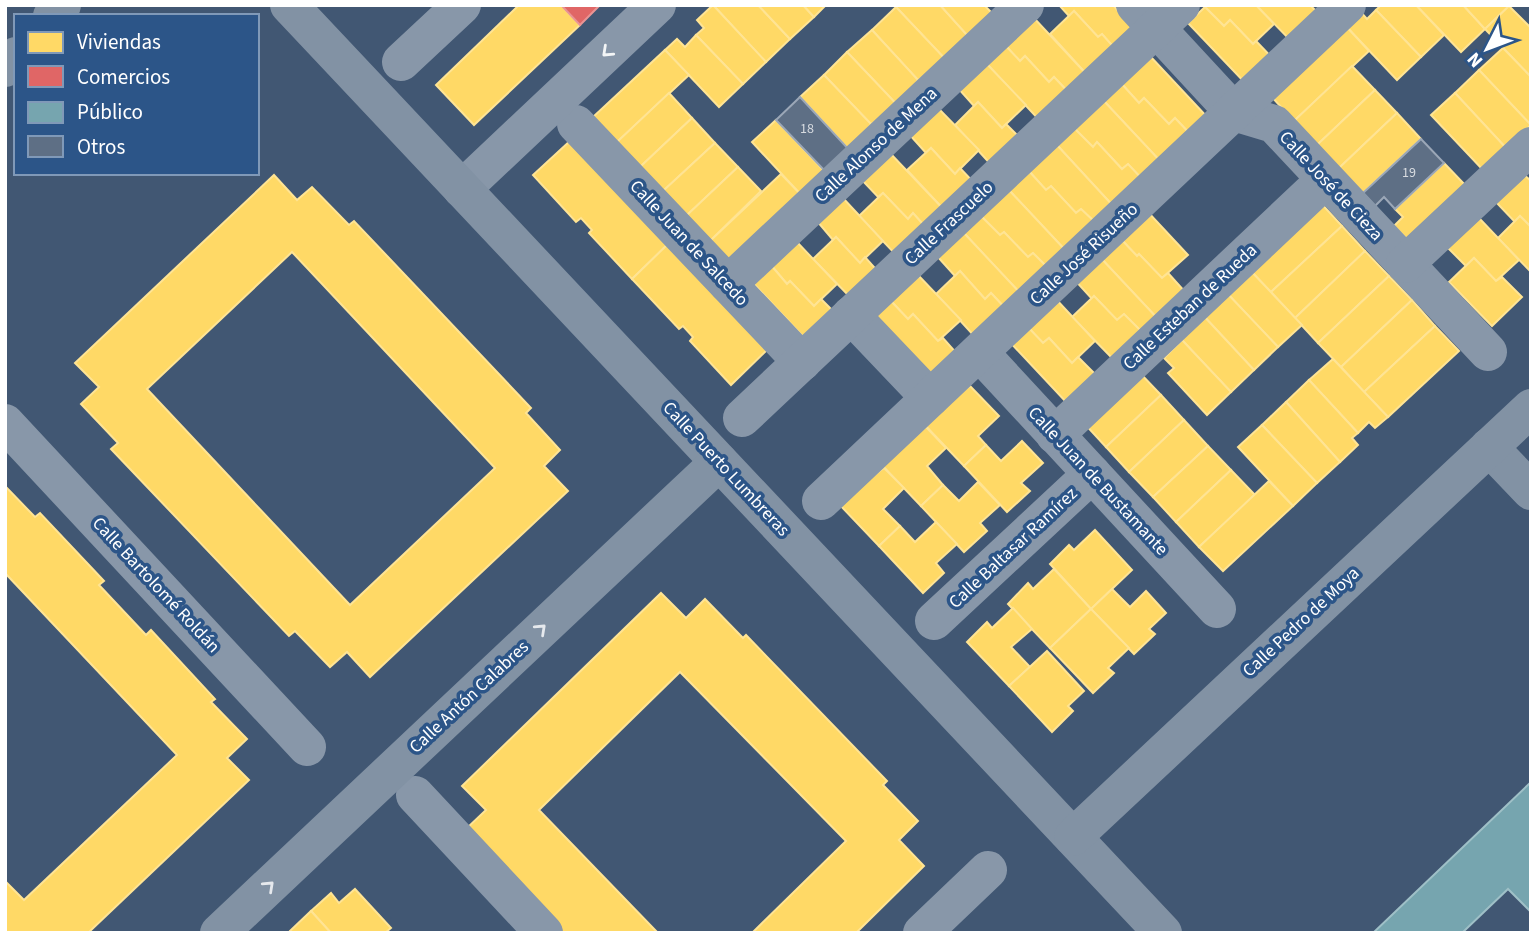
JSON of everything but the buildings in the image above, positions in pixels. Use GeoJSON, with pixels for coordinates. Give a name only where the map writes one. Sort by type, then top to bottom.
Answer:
{"type":"FeatureCollection","features":[{"type":"Feature","properties":{"kind":"street","name":"Calle Puerto Lumbreras"},"geometry":{"type":"LineString","coordinates":[[289,5],[1163,933]]}},
{"type":"Feature","properties":{"kind":"street"},"geometry":{"type":"LineString","coordinates":[[401,62],[462,5]]}},
{"type":"Feature","properties":{"kind":"street"},"geometry":{"type":"LineString","coordinates":[[462,189],[657,5]]}},
{"type":"Feature","properties":{"kind":"street","name":"Calle Alonso de Mena"},"geometry":{"type":"LineString","coordinates":[[728,284],[1025,5]]}},
{"type":"Feature","properties":{"kind":"street","name":"Calle José Risueño"},"geometry":{"type":"LineString","coordinates":[[821,501],[1347,5]]}},
{"type":"Feature","properties":{"kind":"street"},"geometry":{"type":"LineString","coordinates":[[1158,13],[1234,112]]}},
{"type":"Feature","properties":{"kind":"street","name":"Calle Frascuelo"},"geometry":{"type":"LineString","coordinates":[[741,418],[852,315],[1158,13]]}},
{"type":"Feature","properties":{"kind":"street","name":"Calle José de Cieza"},"geometry":{"type":"LineString","coordinates":[[1234,112],[1273,124],[1488,352]]}},
{"type":"Feature","properties":{"kind":"street","name":"Calle Juan de Salcedo"},"geometry":{"type":"LineString","coordinates":[[576,124],[802,362]]}},
{"type":"Feature","properties":{"kind":"street"},"geometry":{"type":"LineString","coordinates":[[1405,264],[1531,146]]}},
{"type":"Feature","properties":{"kind":"street","name":"Calle Esteban de Rueda"},"geometry":{"type":"LineString","coordinates":[[1055,435],[1325,180]]}},
{"type":"Feature","properties":{"kind":"street"},"geometry":{"type":"LineString","coordinates":[[852,315],[930,398]]}},
{"type":"Feature","properties":{"kind":"street","name":"Calle Juan de Bustamante"},"geometry":{"type":"LineString","coordinates":[[980,353],[1217,609]]}},
{"type":"Feature","properties":{"kind":"street","name":"Calle Pedro de Moya"},"geometry":{"type":"LineString","coordinates":[[1073,837],[1531,408]]}},
{"type":"Feature","properties":{"kind":"street","name":"Calle Bartolomé Roldán"},"geometry":{"type":"LineString","coordinates":[[5,423],[307,747]]}},
{"type":"Feature","properties":{"kind":"street"},"geometry":{"type":"LineString","coordinates":[[1489,447],[1531,491]]}},
{"type":"Feature","properties":{"kind":"street","name":"Calle Antón Calabres"},"geometry":{"type":"LineString","coordinates":[[219,933],[719,462]]}},
{"type":"Feature","properties":{"kind":"street","name":"Calle Baltasar Ramírez"},"geometry":{"type":"LineString","coordinates":[[934,621],[1092,474]]}},
{"type":"Feature","properties":{"kind":"street"},"geometry":{"type":"LineString","coordinates":[[415,795],[544,933]]}},
{"type":"Feature","properties":{"kind":"street"},"geometry":{"type":"LineString","coordinates":[[922,933],[988,870]]}}]}
